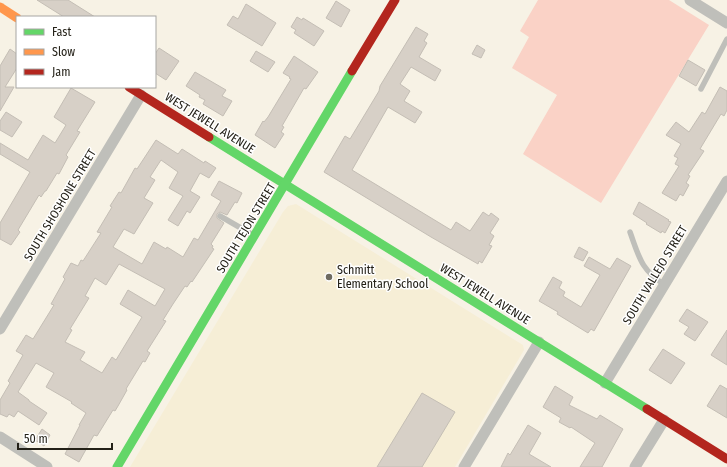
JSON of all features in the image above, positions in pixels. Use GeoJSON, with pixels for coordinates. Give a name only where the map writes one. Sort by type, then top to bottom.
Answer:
{"type":"FeatureCollection","features":[{"type":"Feature","properties":{"kind":"street","name":"SOUTH TEJON STREET"},"geometry":{"type":"LineString","coordinates":[[117,467],[395,0]]}},
{"type":"Feature","properties":{"kind":"street"},"geometry":{"type":"LineString","coordinates":[[690,0],[727,23]]}},
{"type":"Feature","properties":{"kind":"street"},"geometry":{"type":"LineString","coordinates":[[0,7],[16,17]]}},
{"type":"Feature","properties":{"kind":"street","name":"WEST JEWELL AVENUE"},"geometry":{"type":"LineString","coordinates":[[130,88],[664,420],[725,455]]}},
{"type":"Feature","properties":{"kind":"street","name":"SOUTH SHOSHONE STREET"},"geometry":{"type":"LineString","coordinates":[[0,329],[141,95]]}},
{"type":"Feature","properties":{"kind":"street","name":"SOUTH VALLEJO STREET"},"geometry":{"type":"LineString","coordinates":[[605,383],[727,181]]}},
{"type":"Feature","properties":{"kind":"street"},"geometry":{"type":"LineString","coordinates":[[464,467],[539,342]]}},
{"type":"Feature","properties":{"kind":"street"},"geometry":{"type":"LineString","coordinates":[[635,467],[664,420]]}},
{"type":"Feature","properties":{"kind":"street"},"geometry":{"type":"LineString","coordinates":[[0,437],[47,467]]}},
{"type":"Feature","properties":{"kind":"lane"},"geometry":{"type":"LineString","coordinates":[[701,89],[727,39]]}},
{"type":"Feature","properties":{"kind":"lane"},"geometry":{"type":"LineString","coordinates":[[220,216],[255,236]]}},
{"type":"Feature","properties":{"kind":"lane"},"geometry":{"type":"LineString","coordinates":[[630,232],[641,262],[653,278],[665,285]]}},
{"type":"Feature","properties":{"kind":"shaded area"},"geometry":{"type":"Polygon","coordinates":[[[538,0],[669,0],[709,25],[601,203],[523,154],[557,95],[512,68],[529,37],[520,31],[538,0]]]}},
{"type":"Feature","properties":{"kind":"shaded area","name":"Schmitt Elementary School"},"geometry":{"type":"Polygon","coordinates":[[[296,204],[523,345],[524,350],[455,467],[130,467],[283,212],[288,206],[296,204]]]}},
{"type":"Feature","properties":{"kind":"building"},"geometry":{"type":"Polygon","coordinates":[[[37,0],[68,0],[93,16],[62,16],[37,0]]]}},
{"type":"Feature","properties":{"kind":"building"},"geometry":{"type":"Polygon","coordinates":[[[336,1],[350,10],[341,27],[326,18],[336,1]]]}},
{"type":"Feature","properties":{"kind":"building"},"geometry":{"type":"Polygon","coordinates":[[[246,4],[276,23],[262,46],[227,25],[233,16],[238,19],[246,4]]]}},
{"type":"Feature","properties":{"kind":"building"},"geometry":{"type":"Polygon","coordinates":[[[297,17],[302,20],[303,18],[324,31],[314,46],[294,33],[296,30],[291,27],[297,17]]]}},
{"type":"Feature","properties":{"kind":"building"},"geometry":{"type":"Polygon","coordinates":[[[416,27],[428,34],[424,41],[427,43],[419,57],[441,70],[435,81],[411,67],[400,84],[410,91],[404,101],[422,112],[415,123],[388,107],[352,170],[451,230],[456,222],[470,231],[483,212],[489,216],[491,213],[499,219],[490,233],[494,236],[489,245],[492,246],[482,263],[479,261],[478,264],[431,237],[324,172],[345,136],[350,139],[416,27]]]}},
{"type":"Feature","properties":{"kind":"building"},"geometry":{"type":"Polygon","coordinates":[[[477,45],[485,50],[481,58],[472,54],[477,45]]]}},
{"type":"Feature","properties":{"kind":"building"},"geometry":{"type":"Polygon","coordinates":[[[159,48],[179,61],[166,80],[156,74],[156,52],[159,48]]]}},
{"type":"Feature","properties":{"kind":"building"},"geometry":{"type":"Polygon","coordinates":[[[10,49],[16,53],[16,70],[5,87],[14,87],[0,111],[0,66],[10,49]]]}},
{"type":"Feature","properties":{"kind":"building"},"geometry":{"type":"Polygon","coordinates":[[[256,51],[275,62],[268,72],[250,61],[256,51]]]}},
{"type":"Feature","properties":{"kind":"building"},"geometry":{"type":"Polygon","coordinates":[[[294,56],[318,72],[306,89],[304,88],[282,126],[284,127],[281,132],[284,134],[275,148],[255,135],[263,121],[264,122],[268,117],[291,79],[283,73],[294,56]]]}},
{"type":"Feature","properties":{"kind":"building"},"geometry":{"type":"Polygon","coordinates":[[[688,60],[705,70],[696,86],[679,76],[688,60]]]}},
{"type":"Feature","properties":{"kind":"building"},"geometry":{"type":"Polygon","coordinates":[[[195,72],[226,90],[222,96],[232,101],[223,116],[203,104],[205,100],[186,86],[195,72]]]}},
{"type":"Feature","properties":{"kind":"building"},"geometry":{"type":"Polygon","coordinates":[[[720,87],[727,91],[727,110],[724,116],[721,114],[700,149],[704,151],[688,175],[690,176],[686,183],[689,185],[683,196],[680,194],[676,201],[662,193],[679,166],[675,164],[678,158],[674,156],[681,144],[666,135],[676,122],[689,132],[702,112],[705,114],[720,87]]]}},
{"type":"Feature","properties":{"kind":"building"},"geometry":{"type":"Polygon","coordinates":[[[71,88],[95,102],[77,131],[80,132],[66,155],[68,157],[59,174],[57,173],[41,197],[39,195],[18,230],[20,232],[11,245],[0,239],[0,223],[30,172],[0,154],[0,143],[28,160],[43,135],[55,143],[66,125],[54,117],[71,88]]]}},
{"type":"Feature","properties":{"kind":"building"},"geometry":{"type":"Polygon","coordinates":[[[6,112],[22,122],[12,137],[0,130],[0,121],[6,112]]]}},
{"type":"Feature","properties":{"kind":"building"},"geometry":{"type":"Polygon","coordinates":[[[156,140],[178,154],[182,149],[204,163],[205,161],[216,168],[209,178],[200,173],[190,191],[200,197],[190,213],[187,211],[178,226],[168,220],[183,196],[169,188],[178,172],[161,160],[150,177],[155,180],[144,198],[153,203],[134,234],[124,229],[113,247],[142,264],[154,242],[166,249],[167,247],[183,257],[194,238],[198,240],[221,201],[211,195],[219,181],[242,193],[237,203],[235,202],[227,215],[220,212],[217,214],[217,218],[224,223],[211,244],[213,246],[212,248],[214,249],[192,282],[191,281],[187,287],[185,286],[173,304],[163,320],[166,321],[147,351],[150,353],[145,362],[143,361],[115,411],[113,410],[97,436],[94,435],[79,462],[65,454],[86,413],[71,403],[72,402],[46,387],[54,373],[36,363],[18,392],[47,413],[39,425],[18,411],[14,417],[9,414],[7,417],[0,414],[0,400],[10,383],[8,381],[23,355],[16,351],[26,335],[33,339],[54,305],[51,304],[65,279],[63,277],[71,263],[78,266],[81,260],[83,261],[101,233],[97,232],[112,207],[110,206],[119,192],[121,193],[135,168],[137,169],[156,140]],[[119,264],[106,285],[95,278],[85,296],[89,298],[70,329],[72,330],[65,342],[85,352],[80,360],[102,373],[112,357],[116,360],[142,317],[120,304],[128,290],[155,306],[165,289],[119,264]]]}},
{"type":"Feature","properties":{"kind":"building"},"geometry":{"type":"Polygon","coordinates":[[[639,202],[671,222],[665,233],[662,231],[661,233],[633,214],[639,202]]]}},
{"type":"Feature","properties":{"kind":"building"},"geometry":{"type":"Polygon","coordinates":[[[579,247],[588,252],[583,261],[574,257],[579,247]]]}},
{"type":"Feature","properties":{"kind":"building"},"geometry":{"type":"Polygon","coordinates":[[[589,257],[610,269],[617,258],[631,266],[594,331],[591,329],[588,333],[539,301],[553,277],[562,282],[559,288],[565,292],[563,296],[581,307],[600,275],[584,266],[589,257]]]}},
{"type":"Feature","properties":{"kind":"building"},"geometry":{"type":"Polygon","coordinates":[[[687,309],[708,322],[695,341],[684,334],[689,327],[679,321],[687,309]]]}},
{"type":"Feature","properties":{"kind":"building"},"geometry":{"type":"Polygon","coordinates":[[[727,330],[727,365],[711,355],[727,330]]]}},
{"type":"Feature","properties":{"kind":"building"},"geometry":{"type":"Polygon","coordinates":[[[663,349],[685,363],[671,384],[649,370],[663,349]]]}},
{"type":"Feature","properties":{"kind":"building"},"geometry":{"type":"Polygon","coordinates":[[[720,385],[727,389],[727,418],[707,406],[720,385]]]}},
{"type":"Feature","properties":{"kind":"building"},"geometry":{"type":"Polygon","coordinates":[[[555,386],[573,397],[569,405],[597,419],[600,415],[623,429],[602,467],[580,467],[595,443],[571,427],[570,428],[559,422],[561,418],[543,407],[555,386]]]}},
{"type":"Feature","properties":{"kind":"building"},"geometry":{"type":"Polygon","coordinates":[[[422,393],[455,412],[422,467],[377,467],[422,393]]]}},
{"type":"Feature","properties":{"kind":"building"},"geometry":{"type":"Polygon","coordinates":[[[528,425],[541,433],[529,454],[551,467],[501,467],[508,453],[510,455],[528,425]]]}},
{"type":"Feature","properties":{"kind":"building"},"geometry":{"type":"Polygon","coordinates":[[[42,429],[50,435],[44,446],[35,440],[42,429]]]}},
{"type":"Feature","properties":{"kind":"traffic: fast"},"geometry":{"type":"LineString","coordinates":[[117,467],[352,71]]}},
{"type":"Feature","properties":{"kind":"traffic: fast"},"geometry":{"type":"LineString","coordinates":[[209,137],[647,409]]}},
{"type":"Feature","properties":{"kind":"traffic: slow"},"geometry":{"type":"LineString","coordinates":[[0,7],[16,17]]}},
{"type":"Feature","properties":{"kind":"traffic: jam"},"geometry":{"type":"LineString","coordinates":[[352,71],[395,0]]}},
{"type":"Feature","properties":{"kind":"traffic: jam"},"geometry":{"type":"LineString","coordinates":[[131,88],[209,137]]}},
{"type":"Feature","properties":{"kind":"traffic: jam"},"geometry":{"type":"LineString","coordinates":[[647,409],[727,459]]}},
{"type":"Feature","properties":{"kind":"place","name":"Schmitt Elementary School"},"geometry":{"type":"Point","coordinates":[329,277]}}]}
